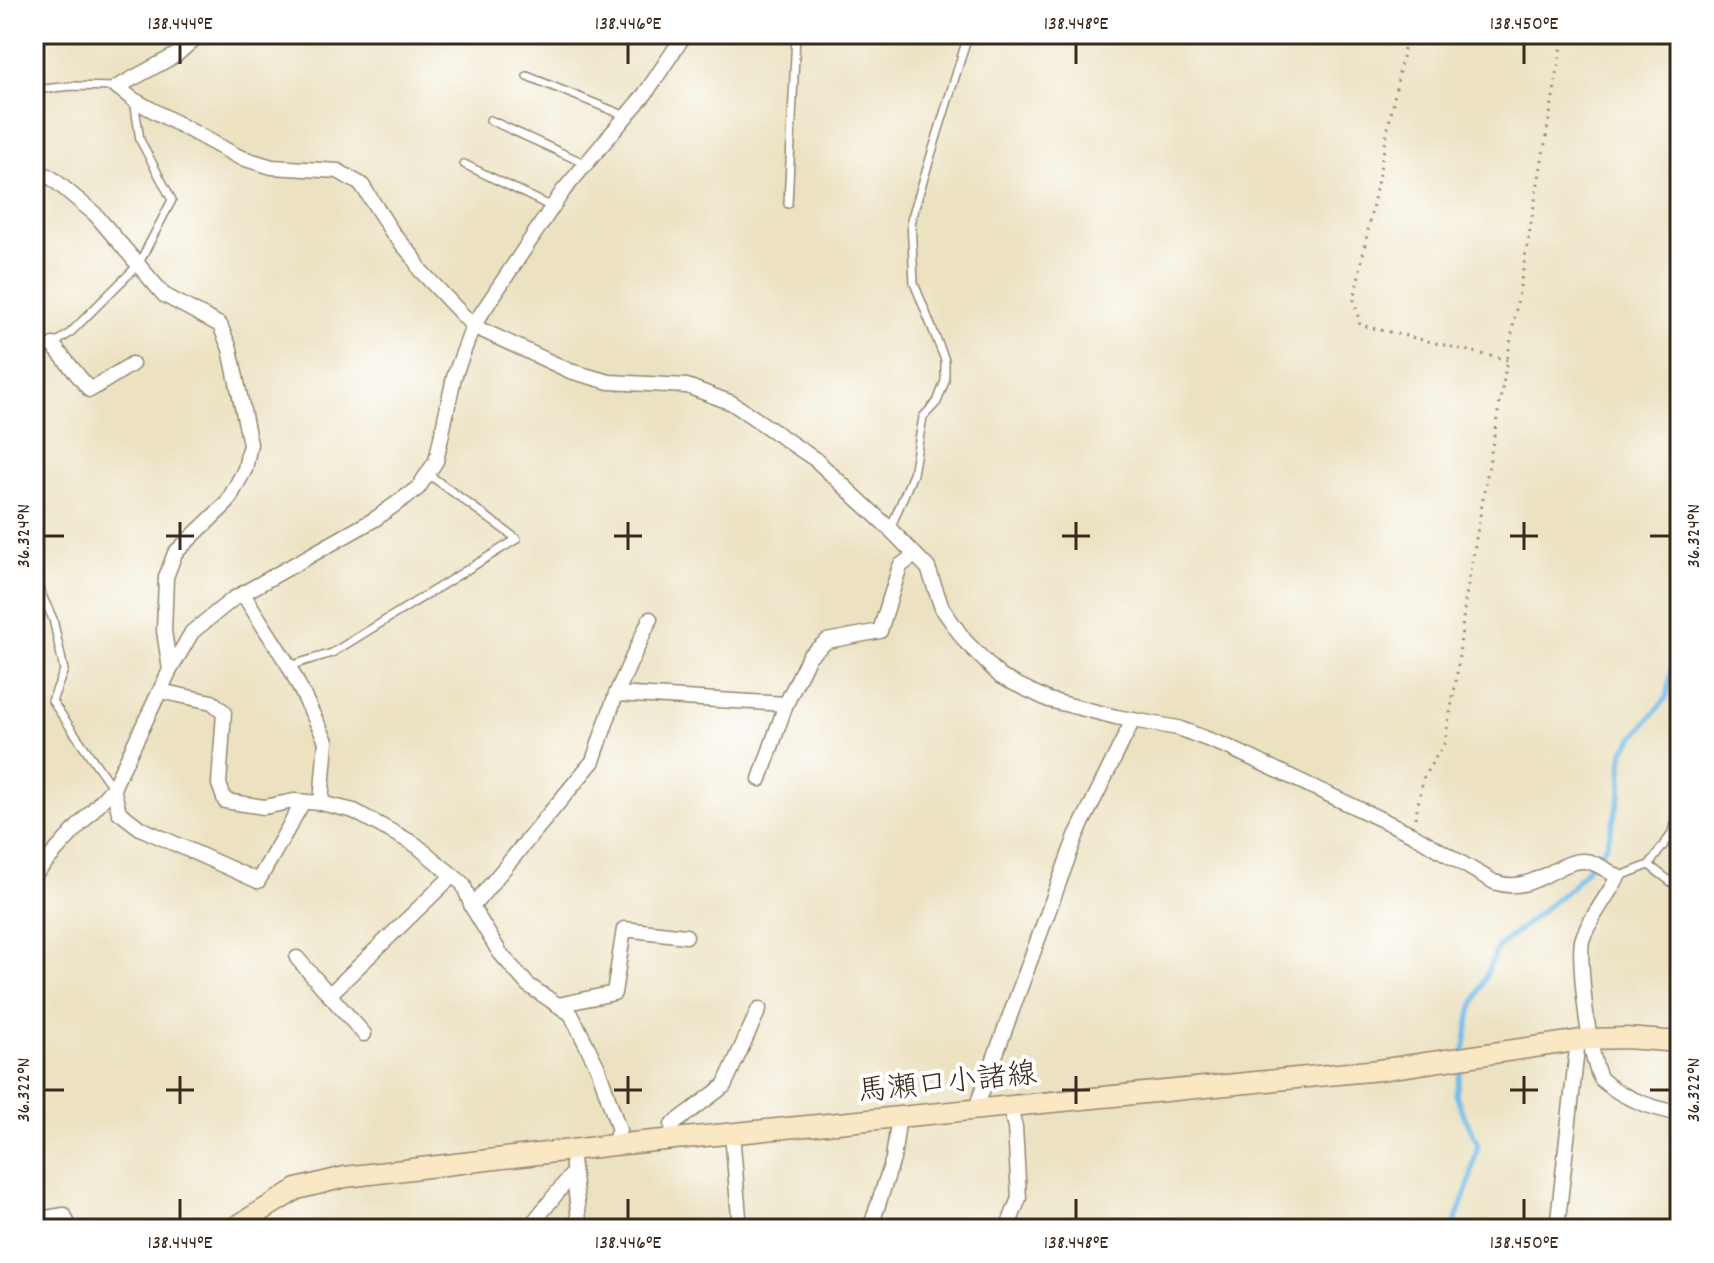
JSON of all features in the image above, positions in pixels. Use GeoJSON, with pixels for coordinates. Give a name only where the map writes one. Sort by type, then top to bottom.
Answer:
{"type":"FeatureCollection","features":[{"type":"Feature","properties":{"kind":"main road","name":"馬瀬口小諸線"},"geometry":{"type":"LineString","coordinates":[[232,1229],[297,1189],[345,1177],[613,1145],[1379,1070],[1584,1040],[1626,1038],[1680,1042]]}},
{"type":"Feature","properties":{"kind":"street"},"geometry":{"type":"LineString","coordinates":[[200,34],[176,55],[117,87],[134,100],[239,157],[272,167],[338,171],[362,185],[420,270],[473,326],[570,371],[609,382],[687,386],[732,403],[816,460],[890,529],[928,568],[942,608],[957,630],[1001,677],[1049,700],[1178,728],[1228,747],[1412,834],[1508,887],[1523,885],[1578,861],[1590,862],[1618,877],[1582,940],[1584,1040],[1557,1229]]}},
{"type":"Feature","properties":{"kind":"street"},"geometry":{"type":"LineString","coordinates":[[34,875],[113,788],[170,670],[192,632],[243,594],[375,519],[418,488],[436,461],[454,377],[473,326],[552,207],[645,94],[685,34]]}},
{"type":"Feature","properties":{"kind":"street"},"geometry":{"type":"LineString","coordinates":[[34,168],[53,179],[95,214],[164,295],[220,325],[230,349],[250,444],[245,469],[227,503],[175,553],[166,577],[164,631],[170,670]]}},
{"type":"Feature","properties":{"kind":"street"},"geometry":{"type":"LineString","coordinates":[[53,345],[90,390],[132,364]]}},
{"type":"Feature","properties":{"kind":"street"},"geometry":{"type":"LineString","coordinates":[[760,779],[786,704],[809,656],[827,641],[880,631],[900,566],[915,555]]}},
{"type":"Feature","properties":{"kind":"street"},"geometry":{"type":"LineString","coordinates":[[243,594],[289,666],[326,741],[321,803]]}},
{"type":"Feature","properties":{"kind":"street"},"geometry":{"type":"LineString","coordinates":[[472,907],[593,761],[616,694],[650,619]]}},
{"type":"Feature","properties":{"kind":"street"},"geometry":{"type":"LineString","coordinates":[[160,691],[212,702],[224,712],[219,784],[225,801],[264,807],[321,803],[354,811],[416,845],[463,884],[472,907],[500,953],[528,985],[571,1014],[598,1068],[619,1130],[613,1145]]}},
{"type":"Feature","properties":{"kind":"street"},"geometry":{"type":"LineString","coordinates":[[616,694],[786,704]]}},
{"type":"Feature","properties":{"kind":"street"},"geometry":{"type":"LineString","coordinates":[[976,1108],[1076,836],[1133,720]]}},
{"type":"Feature","properties":{"kind":"street"},"geometry":{"type":"LineString","coordinates":[[113,788],[119,812],[140,828],[258,881],[303,802]]}},
{"type":"Feature","properties":{"kind":"street"},"geometry":{"type":"LineString","coordinates":[[329,995],[452,876]]}},
{"type":"Feature","properties":{"kind":"street"},"geometry":{"type":"LineString","coordinates":[[558,1005],[614,993],[624,929],[686,936]]}},
{"type":"Feature","properties":{"kind":"street"},"geometry":{"type":"LineString","coordinates":[[297,958],[364,1034]]}},
{"type":"Feature","properties":{"kind":"street"},"geometry":{"type":"LineString","coordinates":[[673,1139],[672,1125],[724,1086],[759,1009]]}},
{"type":"Feature","properties":{"kind":"street"},"geometry":{"type":"LineString","coordinates":[[1584,1040],[1599,1078],[1647,1107],[1680,1114]]}},
{"type":"Feature","properties":{"kind":"street"},"geometry":{"type":"LineString","coordinates":[[1007,1229],[1019,1198],[1015,1127],[1009,1105]]}},
{"type":"Feature","properties":{"kind":"street"},"geometry":{"type":"LineString","coordinates":[[870,1229],[893,1159],[899,1116]]}},
{"type":"Feature","properties":{"kind":"street"},"geometry":{"type":"LineString","coordinates":[[732,1133],[740,1229]]}},
{"type":"Feature","properties":{"kind":"street"},"geometry":{"type":"LineString","coordinates":[[571,1150],[580,1229]]}},
{"type":"Feature","properties":{"kind":"street"},"geometry":{"type":"LineString","coordinates":[[528,1229],[573,1173]]}},
{"type":"Feature","properties":{"kind":"street"},"geometry":{"type":"LineString","coordinates":[[34,1220],[64,1215],[70,1229]]}},
{"type":"Feature","properties":{"kind":"lane"},"geometry":{"type":"LineString","coordinates":[[788,204],[796,34]]}},
{"type":"Feature","properties":{"kind":"lane"},"geometry":{"type":"LineString","coordinates":[[890,529],[913,474],[923,417],[937,402],[945,381],[945,360],[914,283],[911,220],[966,34]]}},
{"type":"Feature","properties":{"kind":"lane"},"geometry":{"type":"LineString","coordinates":[[527,76],[626,116]]}},
{"type":"Feature","properties":{"kind":"lane"},"geometry":{"type":"LineString","coordinates":[[34,90],[72,86],[117,87]]}},
{"type":"Feature","properties":{"kind":"lane"},"geometry":{"type":"LineString","coordinates":[[34,358],[70,333],[138,265],[172,200],[140,140],[134,100]]}},
{"type":"Feature","properties":{"kind":"lane"},"geometry":{"type":"LineString","coordinates":[[490,120],[586,164]]}},
{"type":"Feature","properties":{"kind":"lane"},"geometry":{"type":"LineString","coordinates":[[464,164],[552,207]]}},
{"type":"Feature","properties":{"kind":"lane"},"geometry":{"type":"LineString","coordinates":[[289,666],[332,653],[517,539],[428,474]]}},
{"type":"Feature","properties":{"kind":"lane"},"geometry":{"type":"LineString","coordinates":[[34,578],[53,619],[64,670],[52,701],[113,788]]}},
{"type":"Feature","properties":{"kind":"lane"},"geometry":{"type":"LineString","coordinates":[[1618,877],[1649,865],[1671,835],[1680,802]]}},
{"type":"Feature","properties":{"kind":"lane"},"geometry":{"type":"LineString","coordinates":[[1649,865],[1680,889]]}},
{"type":"Feature","properties":{"kind":"path"},"geometry":{"type":"LineString","coordinates":[[1410,34],[1406,38],[1354,300],[1360,325],[1507,360]]}},
{"type":"Feature","properties":{"kind":"path"},"geometry":{"type":"LineString","coordinates":[[1412,834],[1424,776],[1444,744],[1456,682],[1465,602],[1564,34]]}},
{"type":"Feature","properties":{"kind":"waterway"},"geometry":{"type":"LineString","coordinates":[[1464,1051],[1471,1011],[1498,947],[1571,887],[1607,844],[1621,793],[1623,751],[1667,697],[1680,612]]}},
{"type":"Feature","properties":{"kind":"waterway"},"geometry":{"type":"LineString","coordinates":[[1453,1229],[1470,1180],[1478,1144],[1456,1094],[1462,1065]]}}]}
